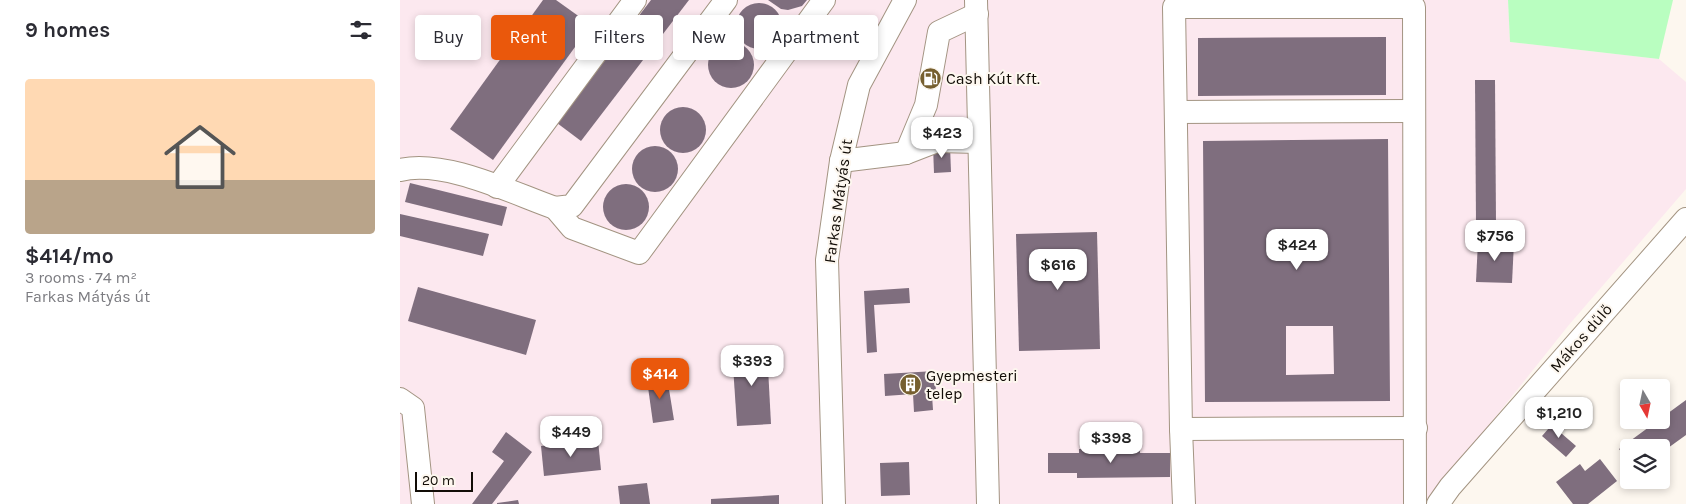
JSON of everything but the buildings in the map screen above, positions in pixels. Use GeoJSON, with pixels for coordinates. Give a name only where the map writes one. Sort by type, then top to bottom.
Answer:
{"type":"FeatureCollection","features":[{"type":"Feature","properties":{"kind":"street"},"geometry":{"type":"LineString","coordinates":[[497,187],[636,0]]}},
{"type":"Feature","properties":{"kind":"street"},"geometry":{"type":"LineString","coordinates":[[400,170],[418,168],[448,170],[555,208],[572,206],[726,0]]}},
{"type":"Feature","properties":{"kind":"street"},"geometry":{"type":"LineString","coordinates":[[555,208],[572,228],[638,253],[824,0]]}},
{"type":"Feature","properties":{"kind":"street","name":"Farkas Mátyás út"},"geometry":{"type":"LineString","coordinates":[[834,504],[828,260],[841,162],[859,85],[905,0]]}},
{"type":"Feature","properties":{"kind":"street"},"geometry":{"type":"LineString","coordinates":[[906,153],[926,105],[939,32],[976,7]]}},
{"type":"Feature","properties":{"kind":"street"},"geometry":{"type":"LineString","coordinates":[[976,7],[988,504]]}},
{"type":"Feature","properties":{"kind":"street"},"geometry":{"type":"LineString","coordinates":[[1184,504],[1180,428],[1177,112],[1174,7],[1414,7],[1415,504]]}},
{"type":"Feature","properties":{"kind":"street"},"geometry":{"type":"LineString","coordinates":[[1177,112],[1414,111]]}},
{"type":"Feature","properties":{"kind":"street"},"geometry":{"type":"LineString","coordinates":[[841,162],[906,153],[937,141],[979,142]]}},
{"type":"Feature","properties":{"kind":"street","name":"Mákos dűlő"},"geometry":{"type":"LineString","coordinates":[[1438,504],[1450,487],[1686,219]]}},
{"type":"Feature","properties":{"kind":"street"},"geometry":{"type":"LineString","coordinates":[[400,399],[413,408],[409,470],[423,504]]}},
{"type":"Feature","properties":{"kind":"street"},"geometry":{"type":"LineString","coordinates":[[1180,428],[1416,428]]}},
{"type":"Feature","properties":{"kind":"shaded area"},"geometry":{"type":"Polygon","coordinates":[[[400,0],[1508,0],[1510,42],[1659,59],[1686,82],[1686,189],[1568,326],[1426,504],[400,504],[400,0]]]}},
{"type":"Feature","properties":{"kind":"green space"},"geometry":{"type":"Polygon","coordinates":[[[1508,0],[1673,0],[1659,59],[1510,42],[1508,0]]]}},
{"type":"Feature","properties":{"kind":"place","name":"Cash Kút Kft."},"geometry":{"type":"Point","coordinates":[930,78]}},
{"type":"Feature","properties":{"kind":"place","name":"Gyepmesteri telep"},"geometry":{"type":"Point","coordinates":[910,384]}}]}
